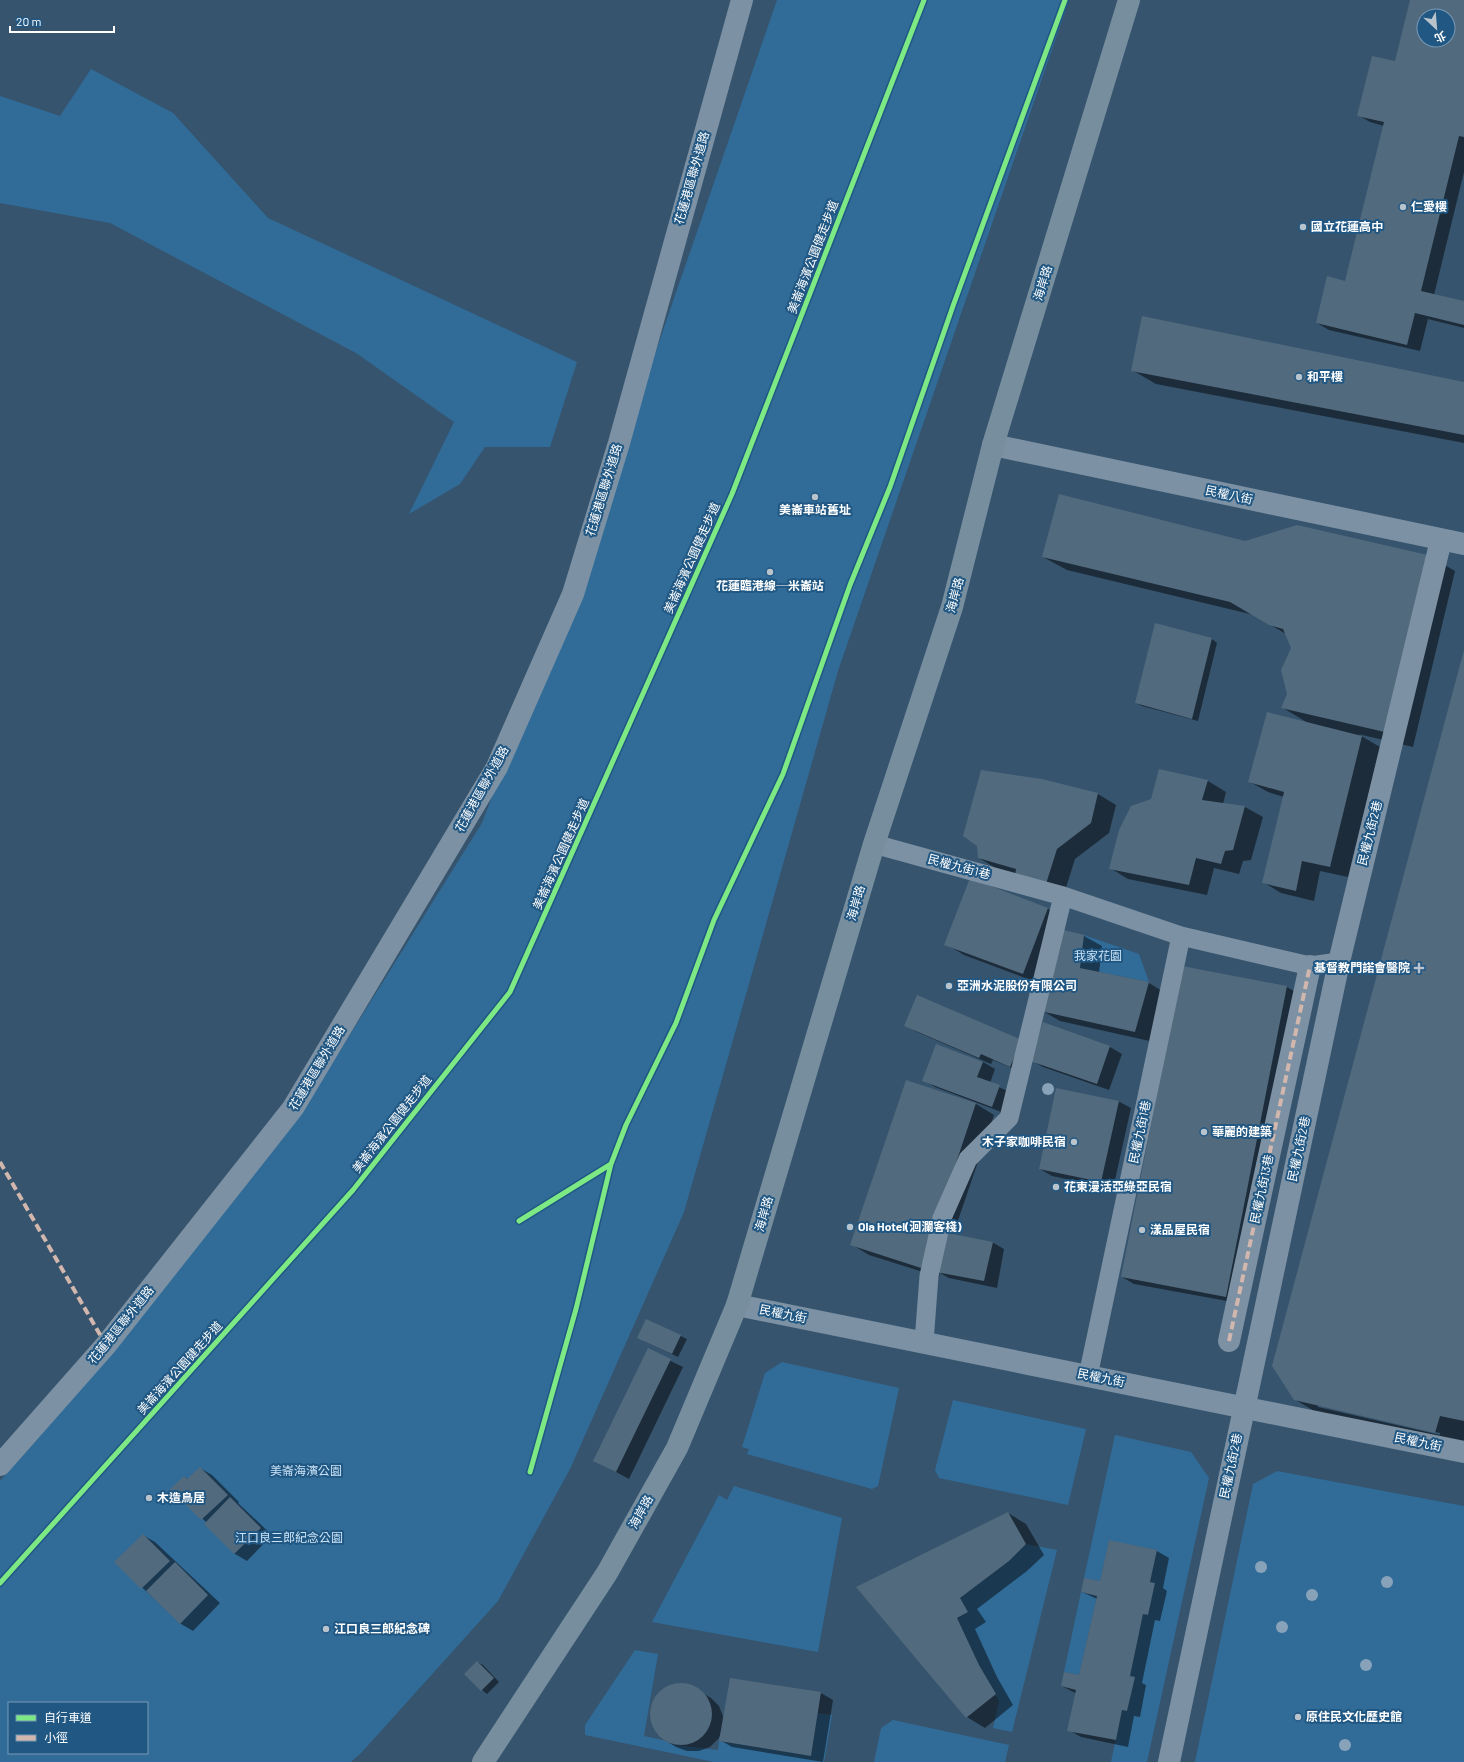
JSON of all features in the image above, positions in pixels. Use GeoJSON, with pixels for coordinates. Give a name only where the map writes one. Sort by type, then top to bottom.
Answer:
{"type":"FeatureCollection","features":[{"type":"Feature","properties":{"kind":"main road","name":"海岸路"},"geometry":{"type":"LineString","coordinates":[[483,1762],[607,1573],[673,1455],[738,1305],[874,844],[952,607],[993,445],[1129,0]]}},
{"type":"Feature","properties":{"kind":"street","name":"花蓮港區聯外道路"},"geometry":{"type":"LineString","coordinates":[[0,1465],[106,1345],[293,1108],[497,767],[573,594],[621,436],[742,0]]}},
{"type":"Feature","properties":{"kind":"street","name":"民權八街"},"geometry":{"type":"LineString","coordinates":[[993,445],[1464,544]]}},
{"type":"Feature","properties":{"kind":"street","name":"民權九街2巷"},"geometry":{"type":"LineString","coordinates":[[1169,1762],[1339,962],[1441,540]]}},
{"type":"Feature","properties":{"kind":"street","name":"民權九街13巷"},"geometry":{"type":"LineString","coordinates":[[1229,1341],[1310,966]]}},
{"type":"Feature","properties":{"kind":"street","name":"民權九街"},"geometry":{"type":"LineString","coordinates":[[738,1305],[1464,1452]]}},
{"type":"Feature","properties":{"kind":"lane","name":"民權九街1巷"},"geometry":{"type":"LineString","coordinates":[[874,844],[1063,896],[1181,936],[1310,966],[1339,962]]}},
{"type":"Feature","properties":{"kind":"lane"},"geometry":{"type":"LineString","coordinates":[[924,1342],[929,1276],[942,1218],[968,1159],[1009,1118],[1063,896]]}},
{"type":"Feature","properties":{"kind":"lane","name":"民權九街1巷"},"geometry":{"type":"LineString","coordinates":[[1088,1376],[1181,936]]}},
{"type":"Feature","properties":{"kind":"green space","name":"美崙海濱公園"},"geometry":{"type":"Polygon","coordinates":[[[777,0],[1069,0],[838,671],[684,1212],[570,1469],[498,1601],[362,1752],[351,1762],[0,1762],[0,1481],[40,1436],[303,1110],[482,823],[590,542],[777,0]]]}},
{"type":"Feature","properties":{"kind":"green space"},"geometry":{"type":"Polygon","coordinates":[[[91,69],[173,113],[268,218],[577,362],[550,447],[485,447],[460,484],[409,514],[454,422],[356,353],[110,223],[0,203],[0,96],[60,116],[91,69]]]}},
{"type":"Feature","properties":{"kind":"green space","name":"我家花園"},"geometry":{"type":"Polygon","coordinates":[[[1084,935],[1139,954],[1149,982],[1080,968],[1084,935]]]}},
{"type":"Feature","properties":{"kind":"green space"},"geometry":{"type":"Polygon","coordinates":[[[782,1362],[899,1388],[878,1486],[872,1489],[747,1454],[749,1449],[742,1447],[765,1373],[782,1362]]]}},
{"type":"Feature","properties":{"kind":"green space"},"geometry":{"type":"Polygon","coordinates":[[[953,1400],[1086,1429],[1068,1505],[939,1478],[935,1470],[953,1400]]]}},
{"type":"Feature","properties":{"kind":"green space"},"geometry":{"type":"Polygon","coordinates":[[[1115,1435],[1191,1452],[1209,1478],[1147,1762],[1111,1762],[1122,1710],[1127,1711],[1134,1678],[1130,1676],[1143,1614],[1148,1615],[1155,1583],[1150,1582],[1157,1550],[1109,1541],[1100,1581],[1084,1578],[1115,1435]]]}},
{"type":"Feature","properties":{"kind":"green space"},"geometry":{"type":"Polygon","coordinates":[[[1277,1471],[1464,1506],[1464,1762],[1195,1762],[1253,1484],[1277,1471]]]}},
{"type":"Feature","properties":{"kind":"green space"},"geometry":{"type":"Polygon","coordinates":[[[734,1486],[842,1518],[818,1652],[652,1622],[719,1495],[727,1500],[734,1486]]]}},
{"type":"Feature","properties":{"kind":"green space"},"geometry":{"type":"Polygon","coordinates":[[[1026,1544],[1057,1550],[1012,1732],[993,1728],[999,1701],[979,1665],[957,1619],[968,1612],[960,1598],[1009,1561],[1026,1544]]]}},
{"type":"Feature","properties":{"kind":"green space"},"geometry":{"type":"Polygon","coordinates":[[[1081,1592],[1097,1596],[1079,1675],[1064,1672],[1081,1592]]]}},
{"type":"Feature","properties":{"kind":"green space"},"geometry":{"type":"Polygon","coordinates":[[[635,1650],[658,1654],[644,1736],[663,1740],[674,1745],[718,1750],[719,1741],[811,1756],[818,1713],[832,1715],[824,1762],[714,1762],[585,1735],[585,1725],[635,1650]]]}},
{"type":"Feature","properties":{"kind":"green space"},"geometry":{"type":"Polygon","coordinates":[[[893,1720],[1009,1745],[1005,1762],[874,1762],[881,1728],[893,1720]]]}},
{"type":"Feature","properties":{"kind":"building","name":"仁愛樓"},"geometry":{"type":"Polygon","coordinates":[[[1410,0],[1464,0],[1464,137],[1459,136],[1421,291],[1464,301],[1464,325],[1415,313],[1407,345],[1316,323],[1327,276],[1345,281],[1384,122],[1357,116],[1372,56],[1395,61],[1410,0]]]}},
{"type":"Feature","properties":{"kind":"building","name":"和平樓"},"geometry":{"type":"Polygon","coordinates":[[[1142,316],[1464,382],[1464,435],[1131,371],[1142,316]]]}},
{"type":"Feature","properties":{"kind":"building"},"geometry":{"type":"Polygon","coordinates":[[[1059,494],[1245,541],[1297,525],[1432,556],[1389,733],[1281,708],[1287,694],[1281,670],[1291,648],[1283,629],[1269,625],[1230,602],[1042,557],[1059,494]]]}},
{"type":"Feature","properties":{"kind":"building"},"geometry":{"type":"Polygon","coordinates":[[[1155,623],[1212,638],[1192,719],[1135,703],[1155,623]]]}},
{"type":"Feature","properties":{"kind":"building","name":"基督教門諾會醫院"},"geometry":{"type":"Polygon","coordinates":[[[1464,650],[1464,1421],[1440,1416],[1435,1433],[1294,1400],[1272,1366],[1464,650]]]}},
{"type":"Feature","properties":{"kind":"building"},"geometry":{"type":"Polygon","coordinates":[[[1267,712],[1362,736],[1330,867],[1302,861],[1296,891],[1262,883],[1284,792],[1248,782],[1267,712]]]}},
{"type":"Feature","properties":{"kind":"building"},"geometry":{"type":"Polygon","coordinates":[[[1159,769],[1208,780],[1202,800],[1245,806],[1233,850],[1225,851],[1221,864],[1196,858],[1189,885],[1109,869],[1119,830],[1131,806],[1151,799],[1159,769]]]}},
{"type":"Feature","properties":{"kind":"building"},"geometry":{"type":"Polygon","coordinates":[[[981,770],[1042,779],[1098,793],[1091,823],[1057,849],[1046,884],[1015,876],[1016,869],[978,858],[977,846],[963,836],[981,770]]]}},
{"type":"Feature","properties":{"kind":"building"},"geometry":{"type":"Polygon","coordinates":[[[970,878],[1048,908],[1023,974],[944,945],[970,878]]]}},
{"type":"Feature","properties":{"kind":"building"},"geometry":{"type":"Polygon","coordinates":[[[1060,929],[1084,935],[1080,968],[1149,982],[1135,1032],[1040,1011],[1060,929]]]}},
{"type":"Feature","properties":{"kind":"building","name":"華麗的建築"},"geometry":{"type":"Polygon","coordinates":[[[1182,966],[1287,986],[1226,1297],[1121,1277],[1182,966]]]}},
{"type":"Feature","properties":{"kind":"building"},"geometry":{"type":"Polygon","coordinates":[[[917,995],[1022,1040],[1010,1067],[981,1054],[979,1058],[904,1026],[917,995]]]}},
{"type":"Feature","properties":{"kind":"building"},"geometry":{"type":"Polygon","coordinates":[[[1043,1022],[1110,1046],[1097,1084],[1030,1061],[1043,1022]]]}},
{"type":"Feature","properties":{"kind":"building"},"geometry":{"type":"Polygon","coordinates":[[[936,1044],[983,1062],[977,1077],[1000,1085],[992,1107],[922,1081],[936,1044]]]}},
{"type":"Feature","properties":{"kind":"building"},"geometry":{"type":"Polygon","coordinates":[[[906,1080],[976,1103],[921,1268],[850,1245],[906,1080]]]}},
{"type":"Feature","properties":{"kind":"building"},"geometry":{"type":"Polygon","coordinates":[[[1056,1088],[1119,1101],[1101,1182],[1039,1169],[1056,1088]]]}},
{"type":"Feature","properties":{"kind":"building"},"geometry":{"type":"Polygon","coordinates":[[[943,1232],[993,1242],[984,1281],[936,1272],[943,1232]]]}},
{"type":"Feature","properties":{"kind":"building"},"geometry":{"type":"Polygon","coordinates":[[[646,1319],[681,1335],[672,1354],[637,1338],[646,1319]]]}},
{"type":"Feature","properties":{"kind":"building"},"geometry":{"type":"Polygon","coordinates":[[[648,1348],[671,1359],[616,1472],[593,1461],[648,1348]]]}},
{"type":"Feature","properties":{"kind":"building"},"geometry":{"type":"Polygon","coordinates":[[[200,1467],[228,1495],[201,1520],[170,1489],[184,1476],[187,1479],[200,1467]]]}},
{"type":"Feature","properties":{"kind":"building"},"geometry":{"type":"Polygon","coordinates":[[[230,1497],[261,1528],[234,1554],[204,1524],[230,1497]]]}},
{"type":"Feature","properties":{"kind":"building"},"geometry":{"type":"Polygon","coordinates":[[[1008,1512],[1026,1544],[1009,1561],[960,1598],[968,1612],[957,1618],[979,1665],[996,1694],[966,1718],[856,1587],[1008,1512]]]}},
{"type":"Feature","properties":{"kind":"building"},"geometry":{"type":"Polygon","coordinates":[[[143,1534],[170,1561],[141,1589],[114,1562],[143,1534]]]}},
{"type":"Feature","properties":{"kind":"building"},"geometry":{"type":"Polygon","coordinates":[[[1109,1540],[1157,1550],[1150,1582],[1155,1583],[1148,1615],[1143,1614],[1130,1676],[1135,1677],[1127,1711],[1122,1710],[1116,1740],[1067,1731],[1076,1690],[1061,1686],[1064,1672],[1079,1675],[1097,1596],[1081,1592],[1084,1578],[1100,1581],[1109,1540]]]}},
{"type":"Feature","properties":{"kind":"building"},"geometry":{"type":"Polygon","coordinates":[[[175,1562],[208,1595],[180,1624],[146,1591],[175,1562]]]}},
{"type":"Feature","properties":{"kind":"building"},"geometry":{"type":"Polygon","coordinates":[[[477,1661],[494,1678],[481,1691],[464,1674],[477,1661]]]}},
{"type":"Feature","properties":{"kind":"building"},"geometry":{"type":"Polygon","coordinates":[[[730,1678],[821,1692],[811,1756],[719,1741],[730,1678]]]}},
{"type":"Feature","properties":{"kind":"building"},"geometry":{"type":"Polygon","coordinates":[[[681,1683],[698,1688],[703,1692],[707,1697],[712,1714],[707,1731],[703,1736],[698,1740],[681,1745],[664,1740],[659,1736],[655,1731],[650,1714],[655,1697],[659,1692],[664,1688],[681,1683]]]}},
{"type":"Feature","properties":{"kind":"marked path"},"geometry":{"type":"LineString","coordinates":[[1229,1341],[1310,966]]}},
{"type":"Feature","properties":{"kind":"marked path"},"geometry":{"type":"LineString","coordinates":[[0,1162],[106,1345]]}},
{"type":"Feature","properties":{"kind":"cycle path","name":"美崙海濱公園健走步道"},"geometry":{"type":"LineString","coordinates":[[0,1583],[353,1190],[510,992],[732,494],[924,0]]}},
{"type":"Feature","properties":{"kind":"cycle path"},"geometry":{"type":"LineString","coordinates":[[530,1472],[576,1309],[611,1164],[626,1125],[676,1023],[714,920],[783,774],[850,585],[890,487],[953,306],[1065,0]]}},
{"type":"Feature","properties":{"kind":"cycle path"},"geometry":{"type":"LineString","coordinates":[[519,1221],[611,1164]]}},
{"type":"Feature","properties":{"kind":"place","name":"仁愛樓"},"geometry":{"type":"Point","coordinates":[1403,207]}},
{"type":"Feature","properties":{"kind":"place","name":"國立花蓮高中"},"geometry":{"type":"Point","coordinates":[1303,227]}},
{"type":"Feature","properties":{"kind":"place","name":"和平樓"},"geometry":{"type":"Point","coordinates":[1299,377]}},
{"type":"Feature","properties":{"kind":"place","name":"美崙車站舊址"},"geometry":{"type":"Point","coordinates":[815,497]}},
{"type":"Feature","properties":{"kind":"place","name":"花蓮臨港線─米崙站"},"geometry":{"type":"Point","coordinates":[770,572]}},
{"type":"Feature","properties":{"kind":"place","name":"基督教門諾會醫院"},"geometry":{"type":"Point","coordinates":[1419,968]}},
{"type":"Feature","properties":{"kind":"place","name":"亞洲水泥股份有限公司"},"geometry":{"type":"Point","coordinates":[949,986]}},
{"type":"Feature","properties":{"kind":"place","name":"華麗的建築"},"geometry":{"type":"Point","coordinates":[1204,1132]}},
{"type":"Feature","properties":{"kind":"place","name":"木子家咖啡民宿"},"geometry":{"type":"Point","coordinates":[1074,1142]}},
{"type":"Feature","properties":{"kind":"place","name":"花東漫活亞綠亞民宿"},"geometry":{"type":"Point","coordinates":[1056,1187]}},
{"type":"Feature","properties":{"kind":"place","name":"Ola Hotel(洄瀾客棧)"},"geometry":{"type":"Point","coordinates":[850,1227]}},
{"type":"Feature","properties":{"kind":"place","name":"漾品屋民宿"},"geometry":{"type":"Point","coordinates":[1142,1230]}},
{"type":"Feature","properties":{"kind":"place","name":"木造鳥居"},"geometry":{"type":"Point","coordinates":[149,1498]}},
{"type":"Feature","properties":{"kind":"place","name":"江口良三郎紀念碑"},"geometry":{"type":"Point","coordinates":[326,1629]}},
{"type":"Feature","properties":{"kind":"place","name":"原住民文化歷史館"},"geometry":{"type":"Point","coordinates":[1298,1717]}},
{"type":"Feature","properties":{"kind":"park label","name":"江口良三郎紀念公園"},"geometry":{"type":"Point","coordinates":[289,1538]}}]}
